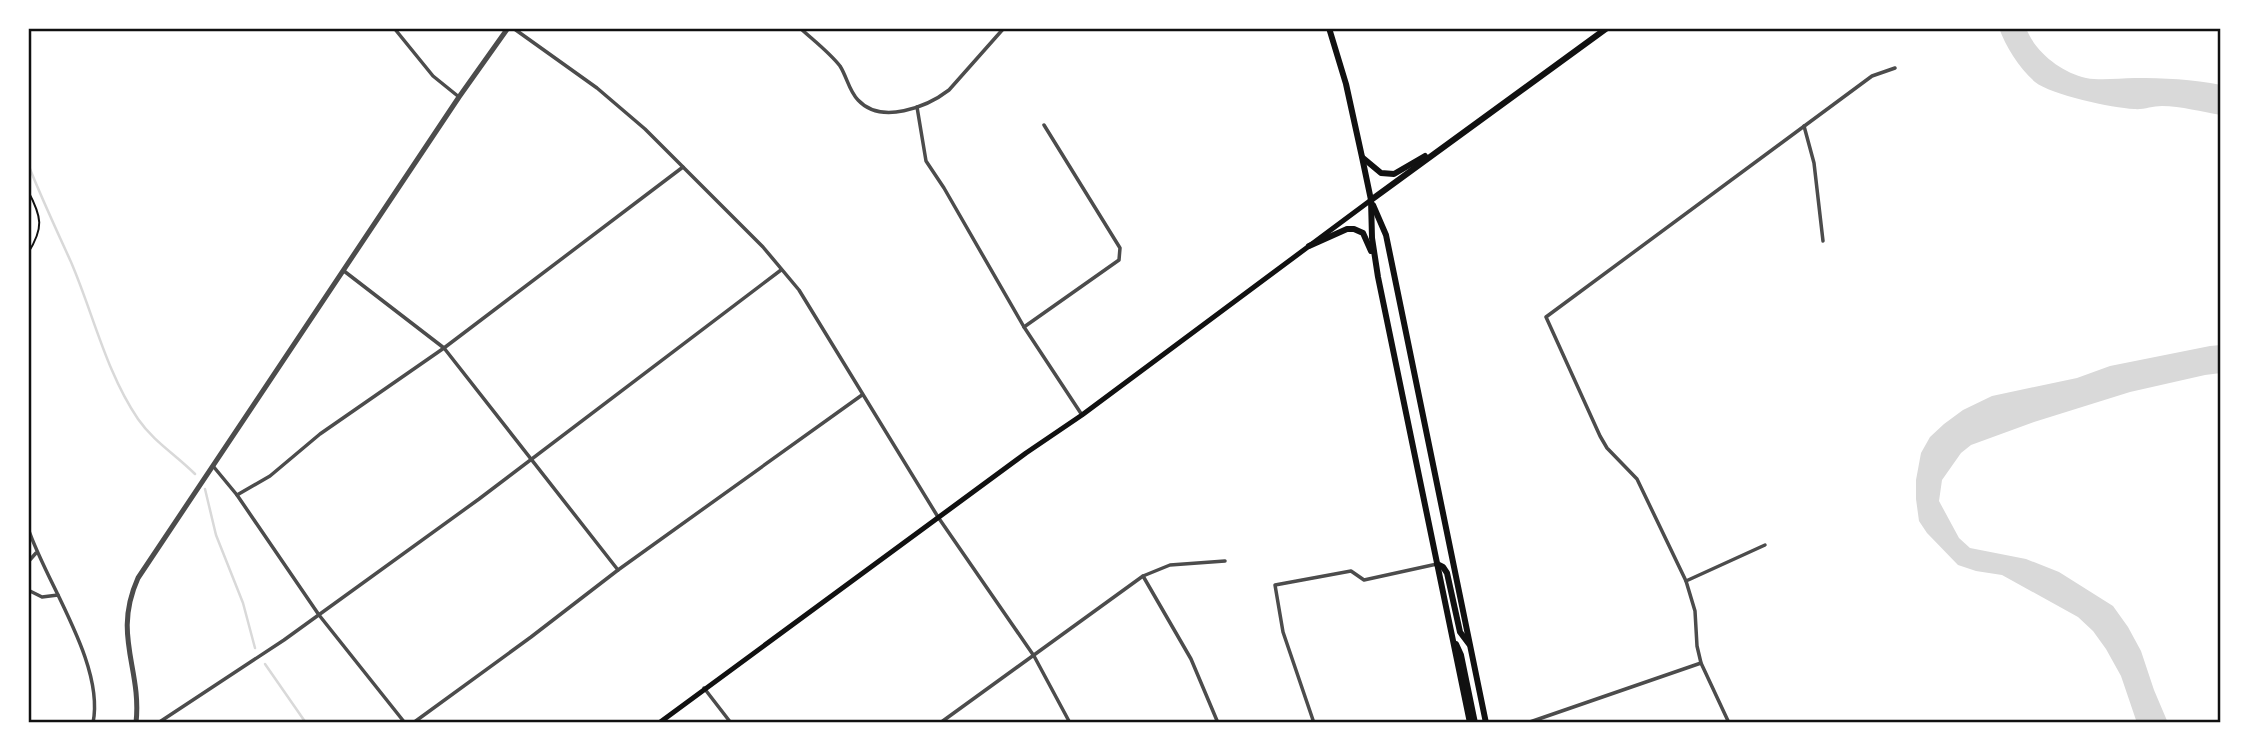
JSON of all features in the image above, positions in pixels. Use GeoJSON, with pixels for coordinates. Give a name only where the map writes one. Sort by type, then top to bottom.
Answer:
{"type":"FeatureCollection","features":[{"type":"Feature","properties":{"kind":"main road"},"geometry":{"type":"LineString","coordinates":[[1329,28],[1346,85],[1371,201],[1372,238],[1378,277],[1469,723]]}},
{"type":"Feature","properties":{"kind":"main road"},"geometry":{"type":"LineString","coordinates":[[659,723],[1607,28]]}},
{"type":"Feature","properties":{"kind":"main road"},"geometry":{"type":"LineString","coordinates":[[1362,157],[1381,173],[1394,174],[1445,145]]}},
{"type":"Feature","properties":{"kind":"main road"},"geometry":{"type":"LineString","coordinates":[[1371,201],[1386,235],[1486,723]]}},
{"type":"Feature","properties":{"kind":"main road"},"geometry":{"type":"LineString","coordinates":[[1309,246],[1347,229],[1359,230],[1367,239],[1378,277]]}},
{"type":"Feature","properties":{"kind":"main road"},"geometry":{"type":"LineString","coordinates":[[1437,564],[1447,573],[1460,632],[1471,646]]}},
{"type":"Feature","properties":{"kind":"main road"},"geometry":{"type":"LineString","coordinates":[[1452,636],[1461,655],[1475,723]]}},
{"type":"Feature","properties":{"kind":"street"},"geometry":{"type":"LineString","coordinates":[[394,28],[433,76],[459,97]]}},
{"type":"Feature","properties":{"kind":"street"},"geometry":{"type":"LineString","coordinates":[[136,723],[136,696],[126,629],[130,595],[148,561],[508,28]]}},
{"type":"Feature","properties":{"kind":"street"},"geometry":{"type":"LineString","coordinates":[[513,28],[597,88],[645,129],[763,247],[799,290],[937,517],[1034,656],[1070,723]]}},
{"type":"Feature","properties":{"kind":"street"},"geometry":{"type":"LineString","coordinates":[[800,28],[838,63],[855,98],[862,104],[886,113],[932,102],[949,90],[1004,28]]}},
{"type":"Feature","properties":{"kind":"street"},"geometry":{"type":"LineString","coordinates":[[1729,723],[1701,663],[1695,611],[1686,581],[1637,479],[1607,448],[1600,436],[1546,317],[1872,76],[1895,68]]}},
{"type":"Feature","properties":{"kind":"street"},"geometry":{"type":"LineString","coordinates":[[917,107],[926,161],[1024,327],[1082,415]]}},
{"type":"Feature","properties":{"kind":"street"},"geometry":{"type":"LineString","coordinates":[[1024,327],[1119,260],[1120,248],[1044,125]]}},
{"type":"Feature","properties":{"kind":"street"},"geometry":{"type":"LineString","coordinates":[[1804,126],[1814,163],[1823,240]]}},
{"type":"Feature","properties":{"kind":"street"},"geometry":{"type":"LineString","coordinates":[[237,495],[270,476],[320,434],[444,348],[684,167]]}},
{"type":"Feature","properties":{"kind":"street"},"geometry":{"type":"LineString","coordinates":[[158,723],[319,615],[479,499],[781,270]]}},
{"type":"Feature","properties":{"kind":"street"},"geometry":{"type":"LineString","coordinates":[[344,271],[444,348],[618,570]]}},
{"type":"Feature","properties":{"kind":"street"},"geometry":{"type":"LineString","coordinates":[[413,723],[531,638],[618,570],[862,395]]}},
{"type":"Feature","properties":{"kind":"street"},"geometry":{"type":"LineString","coordinates":[[213,466],[237,495],[319,615],[405,723]]}},
{"type":"Feature","properties":{"kind":"street"},"geometry":{"type":"LineString","coordinates":[[28,528],[36,552],[66,610],[91,678],[94,696],[93,723]]}},
{"type":"Feature","properties":{"kind":"street"},"geometry":{"type":"LineString","coordinates":[[1686,581],[1765,545]]}},
{"type":"Feature","properties":{"kind":"street"},"geometry":{"type":"LineString","coordinates":[[28,562],[36,552]]}},
{"type":"Feature","properties":{"kind":"street"},"geometry":{"type":"LineString","coordinates":[[940,723],[1143,576],[1170,565],[1224,561]]}},
{"type":"Feature","properties":{"kind":"street"},"geometry":{"type":"LineString","coordinates":[[1314,723],[1283,632],[1275,585],[1351,571],[1364,580],[1437,564]]}},
{"type":"Feature","properties":{"kind":"street"},"geometry":{"type":"LineString","coordinates":[[1143,576],[1191,659],[1218,723]]}},
{"type":"Feature","properties":{"kind":"street"},"geometry":{"type":"LineString","coordinates":[[28,590],[42,597],[58,596]]}},
{"type":"Feature","properties":{"kind":"street"},"geometry":{"type":"LineString","coordinates":[[1527,723],[1701,663]]}},
{"type":"Feature","properties":{"kind":"street"},"geometry":{"type":"LineString","coordinates":[[704,688],[731,723]]}},
{"type":"Feature","properties":{"kind":"path"},"geometry":{"type":"LineString","coordinates":[[28,191],[41,225],[37,239],[28,253]]}},
{"type":"Feature","properties":{"kind":"shaded area"},"geometry":{"type":"Polygon","coordinates":[[[1999,28],[2026,28],[2042,53],[2050,60],[2067,71],[2086,78],[2167,79],[2221,85],[2221,115],[2169,106],[2124,108],[2054,92],[2035,82],[2024,70],[2009,50],[1999,28]]]}},
{"type":"Feature","properties":{"kind":"shaded area"},"geometry":{"type":"Polygon","coordinates":[[[2221,345],[2221,373],[2130,392],[1971,445],[1961,453],[1942,480],[1939,501],[1959,538],[1970,548],[2026,559],[2059,572],[2113,606],[2141,651],[2168,723],[2137,723],[2121,676],[2106,649],[2078,617],[2002,575],[1958,565],[1927,533],[1919,521],[1916,499],[1921,453],[1930,437],[1944,424],[1963,410],[1992,396],[2077,378],[2110,366],[2221,345]]]}},
{"type":"Feature","properties":{"kind":"waterway"},"geometry":{"type":"LineString","coordinates":[[28,164],[127,401],[151,434],[195,474]]}},
{"type":"Feature","properties":{"kind":"waterway"},"geometry":{"type":"LineString","coordinates":[[205,489],[216,535],[243,603],[255,648]]}},
{"type":"Feature","properties":{"kind":"waterway"},"geometry":{"type":"LineString","coordinates":[[265,664],[306,723]]}}]}
